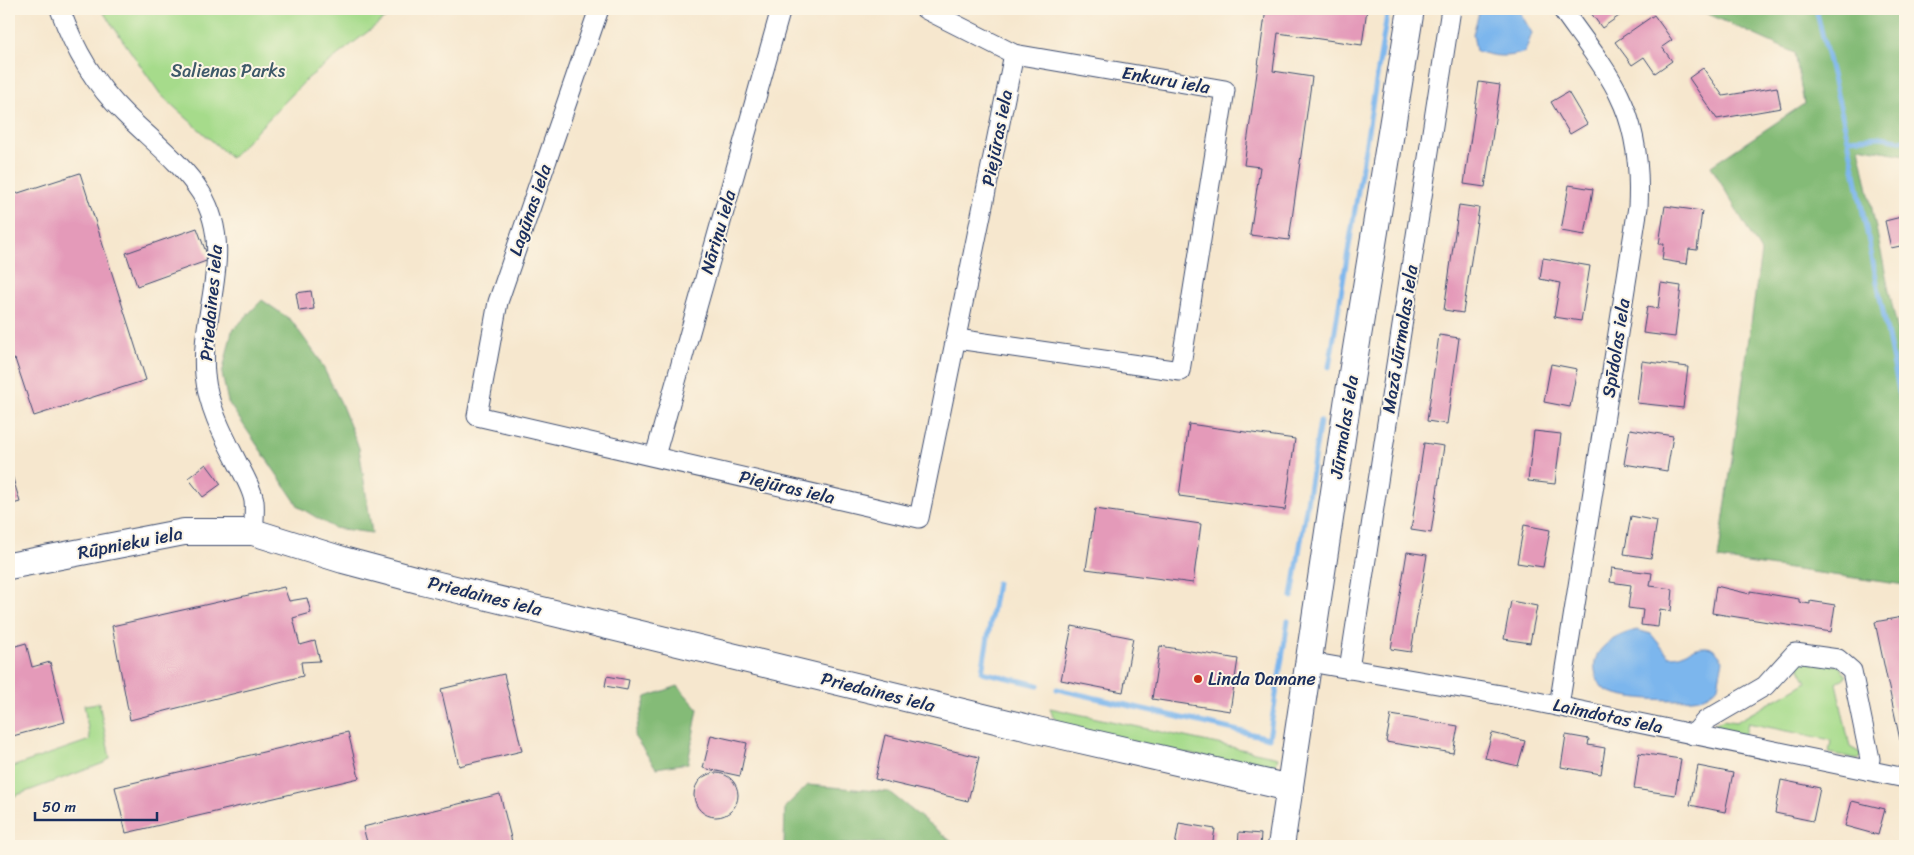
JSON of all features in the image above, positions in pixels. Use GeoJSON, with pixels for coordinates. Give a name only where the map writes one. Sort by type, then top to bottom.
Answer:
{"type":"FeatureCollection","features":[{"type":"Feature","properties":{"kind":"street","name":"Priedaines iela"},"geometry":{"type":"LineString","coordinates":[[60,9],[76,50],[89,71],[124,113],[186,173],[201,194],[212,219],[217,239],[217,267],[206,344],[205,373],[208,395],[216,418],[254,501],[253,532],[280,538],[343,560],[432,583],[1037,730],[1290,788]]}},
{"type":"Feature","properties":{"kind":"street","name":"Lagūnas iela"},"geometry":{"type":"LineString","coordinates":[[477,416],[498,302],[599,9]]}},
{"type":"Feature","properties":{"kind":"street","name":"Nāriņu iela"},"geometry":{"type":"LineString","coordinates":[[655,456],[781,9]]}},
{"type":"Feature","properties":{"kind":"street","name":"Enkuru iela"},"geometry":{"type":"LineString","coordinates":[[925,9],[1014,54],[1224,90],[1180,371],[956,339]]}},
{"type":"Feature","properties":{"kind":"street","name":"Jūrmalas iela"},"geometry":{"type":"LineString","coordinates":[[1281,846],[1411,9]]}},
{"type":"Feature","properties":{"kind":"street","name":"Mazā Jūrmalas iela"},"geometry":{"type":"LineString","coordinates":[[1350,669],[1451,9]]}},
{"type":"Feature","properties":{"kind":"street","name":"Spīdolas iela"},"geometry":{"type":"LineString","coordinates":[[1559,706],[1638,208],[1639,187],[1631,122],[1619,93],[1562,9]]}},
{"type":"Feature","properties":{"kind":"street","name":"Piejūras iela"},"geometry":{"type":"LineString","coordinates":[[477,416],[919,518],[1014,54]]}},
{"type":"Feature","properties":{"kind":"street","name":"Rūpnieku iela"},"geometry":{"type":"LineString","coordinates":[[9,566],[184,532],[253,532]]}},
{"type":"Feature","properties":{"kind":"street"},"geometry":{"type":"LineString","coordinates":[[1692,735],[1705,721],[1765,686],[1795,654],[1838,660],[1852,671],[1870,759],[1867,770]]}},
{"type":"Feature","properties":{"kind":"street","name":"Laimdotas iela"},"geometry":{"type":"LineString","coordinates":[[1309,662],[1559,706],[1905,778]]}},
{"type":"Feature","properties":{"kind":"green space","name":"Salienas Parks"},"geometry":{"type":"Polygon","coordinates":[[[101,9],[397,9],[307,79],[231,158],[161,95],[101,9]]]}},
{"type":"Feature","properties":{"kind":"green space"},"geometry":{"type":"Polygon","coordinates":[[[1697,9],[1905,9],[1905,155],[1859,147],[1905,366],[1905,585],[1718,559],[1761,252],[1711,166],[1804,104],[1795,53],[1697,9]]]}},
{"type":"Feature","properties":{"kind":"green space"},"geometry":{"type":"Polygon","coordinates":[[[262,300],[291,320],[319,359],[340,401],[359,448],[372,533],[334,528],[299,507],[228,402],[222,374],[232,331],[262,300]]]}},
{"type":"Feature","properties":{"kind":"green space"},"geometry":{"type":"Polygon","coordinates":[[[1805,659],[1839,666],[1847,676],[1836,683],[1850,747],[1862,754],[1858,759],[1829,753],[1831,740],[1748,723],[1745,736],[1716,730],[1714,725],[1723,720],[1736,722],[1807,682],[1797,663],[1805,659]]]}},
{"type":"Feature","properties":{"kind":"green space"},"geometry":{"type":"Polygon","coordinates":[[[678,686],[698,709],[688,763],[656,768],[634,736],[646,697],[678,686]]]}},
{"type":"Feature","properties":{"kind":"green space"},"geometry":{"type":"Polygon","coordinates":[[[99,703],[110,758],[104,763],[9,798],[9,768],[90,740],[84,705],[99,703]]]}},
{"type":"Feature","properties":{"kind":"green space"},"geometry":{"type":"Polygon","coordinates":[[[1050,708],[1278,757],[1275,767],[1266,771],[1063,726],[1053,717],[1050,708]]]}},
{"type":"Feature","properties":{"kind":"green space"},"geometry":{"type":"Polygon","coordinates":[[[808,785],[889,792],[957,846],[885,846],[883,843],[784,846],[785,807],[808,785]]]}},
{"type":"Feature","properties":{"kind":"water"},"geometry":{"type":"Polygon","coordinates":[[[1480,9],[1518,9],[1532,33],[1525,52],[1501,56],[1476,51],[1473,34],[1480,9]]]}},
{"type":"Feature","properties":{"kind":"water"},"geometry":{"type":"Polygon","coordinates":[[[1637,630],[1651,634],[1669,656],[1675,656],[1700,647],[1713,648],[1723,660],[1718,686],[1704,697],[1678,700],[1621,695],[1603,688],[1597,678],[1595,666],[1596,658],[1600,651],[1621,635],[1637,630]]]}},
{"type":"Feature","properties":{"kind":"building"},"geometry":{"type":"Polygon","coordinates":[[[1266,9],[1367,9],[1362,45],[1278,33],[1273,71],[1312,77],[1289,240],[1250,235],[1260,167],[1244,165],[1266,9]]]}},
{"type":"Feature","properties":{"kind":"building"},"geometry":{"type":"Polygon","coordinates":[[[1588,9],[1629,9],[1602,28],[1588,9]]]}},
{"type":"Feature","properties":{"kind":"building"},"geometry":{"type":"Polygon","coordinates":[[[1654,15],[1672,40],[1662,47],[1672,61],[1655,73],[1644,57],[1632,65],[1615,42],[1654,15]]]}},
{"type":"Feature","properties":{"kind":"building"},"geometry":{"type":"Polygon","coordinates":[[[1703,68],[1723,96],[1777,87],[1781,108],[1717,119],[1689,78],[1703,68]]]}},
{"type":"Feature","properties":{"kind":"building"},"geometry":{"type":"Polygon","coordinates":[[[1479,82],[1500,85],[1485,187],[1464,184],[1479,82]]]}},
{"type":"Feature","properties":{"kind":"building"},"geometry":{"type":"Polygon","coordinates":[[[1568,92],[1587,124],[1570,134],[1551,102],[1568,92]]]}},
{"type":"Feature","properties":{"kind":"building"},"geometry":{"type":"Polygon","coordinates":[[[80,173],[146,380],[34,416],[15,359],[9,361],[9,196],[80,173]]]}},
{"type":"Feature","properties":{"kind":"building"},"geometry":{"type":"Polygon","coordinates":[[[1569,185],[1593,189],[1585,235],[1561,231],[1569,185]]]}},
{"type":"Feature","properties":{"kind":"building"},"geometry":{"type":"Polygon","coordinates":[[[1459,205],[1479,208],[1463,313],[1444,310],[1459,205]]]}},
{"type":"Feature","properties":{"kind":"building"},"geometry":{"type":"Polygon","coordinates":[[[1665,206],[1702,211],[1697,250],[1689,249],[1687,264],[1662,260],[1664,244],[1659,244],[1665,206]]]}},
{"type":"Feature","properties":{"kind":"building"},"geometry":{"type":"Polygon","coordinates":[[[1905,216],[1905,245],[1891,248],[1885,221],[1905,216]]]}},
{"type":"Feature","properties":{"kind":"building"},"geometry":{"type":"Polygon","coordinates":[[[197,228],[209,260],[137,286],[126,253],[197,228]]]}},
{"type":"Feature","properties":{"kind":"building"},"geometry":{"type":"Polygon","coordinates":[[[1543,258],[1590,266],[1581,321],[1554,317],[1560,283],[1540,279],[1543,258]]]}},
{"type":"Feature","properties":{"kind":"building"},"geometry":{"type":"Polygon","coordinates":[[[1661,283],[1681,286],[1675,337],[1643,333],[1647,307],[1658,309],[1661,283]]]}},
{"type":"Feature","properties":{"kind":"building"},"geometry":{"type":"Polygon","coordinates":[[[311,291],[314,309],[299,311],[296,293],[311,291]]]}},
{"type":"Feature","properties":{"kind":"building"},"geometry":{"type":"Polygon","coordinates":[[[1439,335],[1459,338],[1447,424],[1427,421],[1439,335]]]}},
{"type":"Feature","properties":{"kind":"building"},"geometry":{"type":"Polygon","coordinates":[[[1642,361],[1688,367],[1683,408],[1637,403],[1642,361]]]}},
{"type":"Feature","properties":{"kind":"building"},"geometry":{"type":"Polygon","coordinates":[[[1551,364],[1577,369],[1570,407],[1544,402],[1551,364]]]}},
{"type":"Feature","properties":{"kind":"building"},"geometry":{"type":"Polygon","coordinates":[[[1189,424],[1295,439],[1285,510],[1179,496],[1189,424]]]}},
{"type":"Feature","properties":{"kind":"building"},"geometry":{"type":"Polygon","coordinates":[[[1630,429],[1673,436],[1667,471],[1624,464],[1630,429]]]}},
{"type":"Feature","properties":{"kind":"building"},"geometry":{"type":"Polygon","coordinates":[[[1534,431],[1561,434],[1555,484],[1528,481],[1534,431]]]}},
{"type":"Feature","properties":{"kind":"building"},"geometry":{"type":"Polygon","coordinates":[[[1424,443],[1444,446],[1431,533],[1411,530],[1424,443]]]}},
{"type":"Feature","properties":{"kind":"building"},"geometry":{"type":"Polygon","coordinates":[[[206,464],[221,484],[203,497],[188,478],[206,464]]]}},
{"type":"Feature","properties":{"kind":"building"},"geometry":{"type":"Polygon","coordinates":[[[9,465],[20,502],[9,505],[9,465]]]}},
{"type":"Feature","properties":{"kind":"building"},"geometry":{"type":"Polygon","coordinates":[[[1095,509],[1201,524],[1193,583],[1086,569],[1095,509]]]}},
{"type":"Feature","properties":{"kind":"building"},"geometry":{"type":"Polygon","coordinates":[[[1631,516],[1657,521],[1651,558],[1624,554],[1631,516]]]}},
{"type":"Feature","properties":{"kind":"building"},"geometry":{"type":"Polygon","coordinates":[[[1524,525],[1550,530],[1543,567],[1517,563],[1524,525]]]}},
{"type":"Feature","properties":{"kind":"building"},"geometry":{"type":"Polygon","coordinates":[[[1407,552],[1427,555],[1411,652],[1391,649],[1407,552]]]}},
{"type":"Feature","properties":{"kind":"building"},"geometry":{"type":"Polygon","coordinates":[[[1612,568],[1652,573],[1650,586],[1673,589],[1671,611],[1660,609],[1658,627],[1641,625],[1643,610],[1628,608],[1631,585],[1610,582],[1612,568]]]}},
{"type":"Feature","properties":{"kind":"building"},"geometry":{"type":"Polygon","coordinates":[[[1716,586],[1750,594],[1750,591],[1799,599],[1799,602],[1810,604],[1810,601],[1835,605],[1831,632],[1712,613],[1716,586]]]}},
{"type":"Feature","properties":{"kind":"building"},"geometry":{"type":"Polygon","coordinates":[[[284,587],[289,601],[307,598],[311,613],[293,618],[300,645],[315,641],[320,661],[301,662],[303,676],[130,720],[112,626],[284,587]]]}},
{"type":"Feature","properties":{"kind":"building"},"geometry":{"type":"Polygon","coordinates":[[[1511,601],[1537,606],[1530,643],[1504,639],[1511,601]]]}},
{"type":"Feature","properties":{"kind":"building"},"geometry":{"type":"Polygon","coordinates":[[[1902,617],[1905,633],[1905,739],[1900,740],[1875,622],[1902,617]]]}},
{"type":"Feature","properties":{"kind":"building"},"geometry":{"type":"Polygon","coordinates":[[[1072,626],[1133,638],[1123,692],[1061,680],[1072,626]]]}},
{"type":"Feature","properties":{"kind":"building"},"geometry":{"type":"Polygon","coordinates":[[[26,643],[32,667],[50,662],[65,722],[9,737],[9,648],[26,643]]]}},
{"type":"Feature","properties":{"kind":"building"},"geometry":{"type":"Polygon","coordinates":[[[1160,646],[1238,659],[1230,711],[1152,699],[1160,646]]]}},
{"type":"Feature","properties":{"kind":"building"},"geometry":{"type":"Polygon","coordinates":[[[504,674],[522,751],[459,766],[441,689],[504,674]]]}},
{"type":"Feature","properties":{"kind":"building"},"geometry":{"type":"Polygon","coordinates":[[[607,676],[629,680],[627,690],[605,686],[607,676]]]}},
{"type":"Feature","properties":{"kind":"building"},"geometry":{"type":"Polygon","coordinates":[[[1391,715],[1458,726],[1453,753],[1386,742],[1391,715]]]}},
{"type":"Feature","properties":{"kind":"building"},"geometry":{"type":"Polygon","coordinates":[[[348,732],[359,778],[126,833],[115,787],[348,732]]]}},
{"type":"Feature","properties":{"kind":"building"},"geometry":{"type":"Polygon","coordinates":[[[1492,733],[1525,741],[1518,766],[1485,758],[1492,733]]]}},
{"type":"Feature","properties":{"kind":"building"},"geometry":{"type":"Polygon","coordinates":[[[711,735],[747,743],[740,776],[703,768],[711,735]]]}},
{"type":"Feature","properties":{"kind":"building"},"geometry":{"type":"Polygon","coordinates":[[[885,735],[979,757],[968,801],[875,779],[885,735]]]}},
{"type":"Feature","properties":{"kind":"building"},"geometry":{"type":"Polygon","coordinates":[[[1566,735],[1589,739],[1588,745],[1605,748],[1601,774],[1561,767],[1566,735]]]}},
{"type":"Feature","properties":{"kind":"building"},"geometry":{"type":"Polygon","coordinates":[[[1639,753],[1681,759],[1675,795],[1634,789],[1639,753]]]}},
{"type":"Feature","properties":{"kind":"building"},"geometry":{"type":"Polygon","coordinates":[[[1698,766],[1733,773],[1725,812],[1690,805],[1698,766]]]}},
{"type":"Feature","properties":{"kind":"building"},"geometry":{"type":"Polygon","coordinates":[[[716,773],[728,777],[734,783],[738,795],[734,807],[728,813],[716,817],[704,813],[698,807],[694,795],[698,783],[704,777],[716,773]]]}},
{"type":"Feature","properties":{"kind":"building"},"geometry":{"type":"Polygon","coordinates":[[[1781,780],[1820,788],[1813,821],[1775,813],[1781,780]]]}},
{"type":"Feature","properties":{"kind":"building"},"geometry":{"type":"Polygon","coordinates":[[[500,794],[513,846],[368,846],[363,827],[500,794]]]}},
{"type":"Feature","properties":{"kind":"building"},"geometry":{"type":"Polygon","coordinates":[[[1852,801],[1885,809],[1878,835],[1845,826],[1852,801]]]}},
{"type":"Feature","properties":{"kind":"building"},"geometry":{"type":"Polygon","coordinates":[[[1179,823],[1215,829],[1212,846],[1175,846],[1179,823]]]}},
{"type":"Feature","properties":{"kind":"building"},"geometry":{"type":"Polygon","coordinates":[[[1239,832],[1261,834],[1260,846],[1238,846],[1239,832]]]}},
{"type":"Feature","properties":{"kind":"waterway"},"geometry":{"type":"LineString","coordinates":[[1329,367],[1388,9]]}},
{"type":"Feature","properties":{"kind":"waterway"},"geometry":{"type":"LineString","coordinates":[[1816,9],[1848,139],[1905,420]]}},
{"type":"Feature","properties":{"kind":"waterway"},"geometry":{"type":"LineString","coordinates":[[1848,139],[1881,137],[1905,141]]}},
{"type":"Feature","properties":{"kind":"waterway"},"geometry":{"type":"LineString","coordinates":[[1292,597],[1320,421]]}},
{"type":"Feature","properties":{"kind":"waterway"},"geometry":{"type":"LineString","coordinates":[[997,583],[982,672],[1038,685]]}},
{"type":"Feature","properties":{"kind":"waterway"},"geometry":{"type":"LineString","coordinates":[[1057,689],[1269,738],[1288,621]]}},
{"type":"Feature","properties":{"kind":"place","name":"Linda Damane"},"geometry":{"type":"Point","coordinates":[1198,679]}}]}
